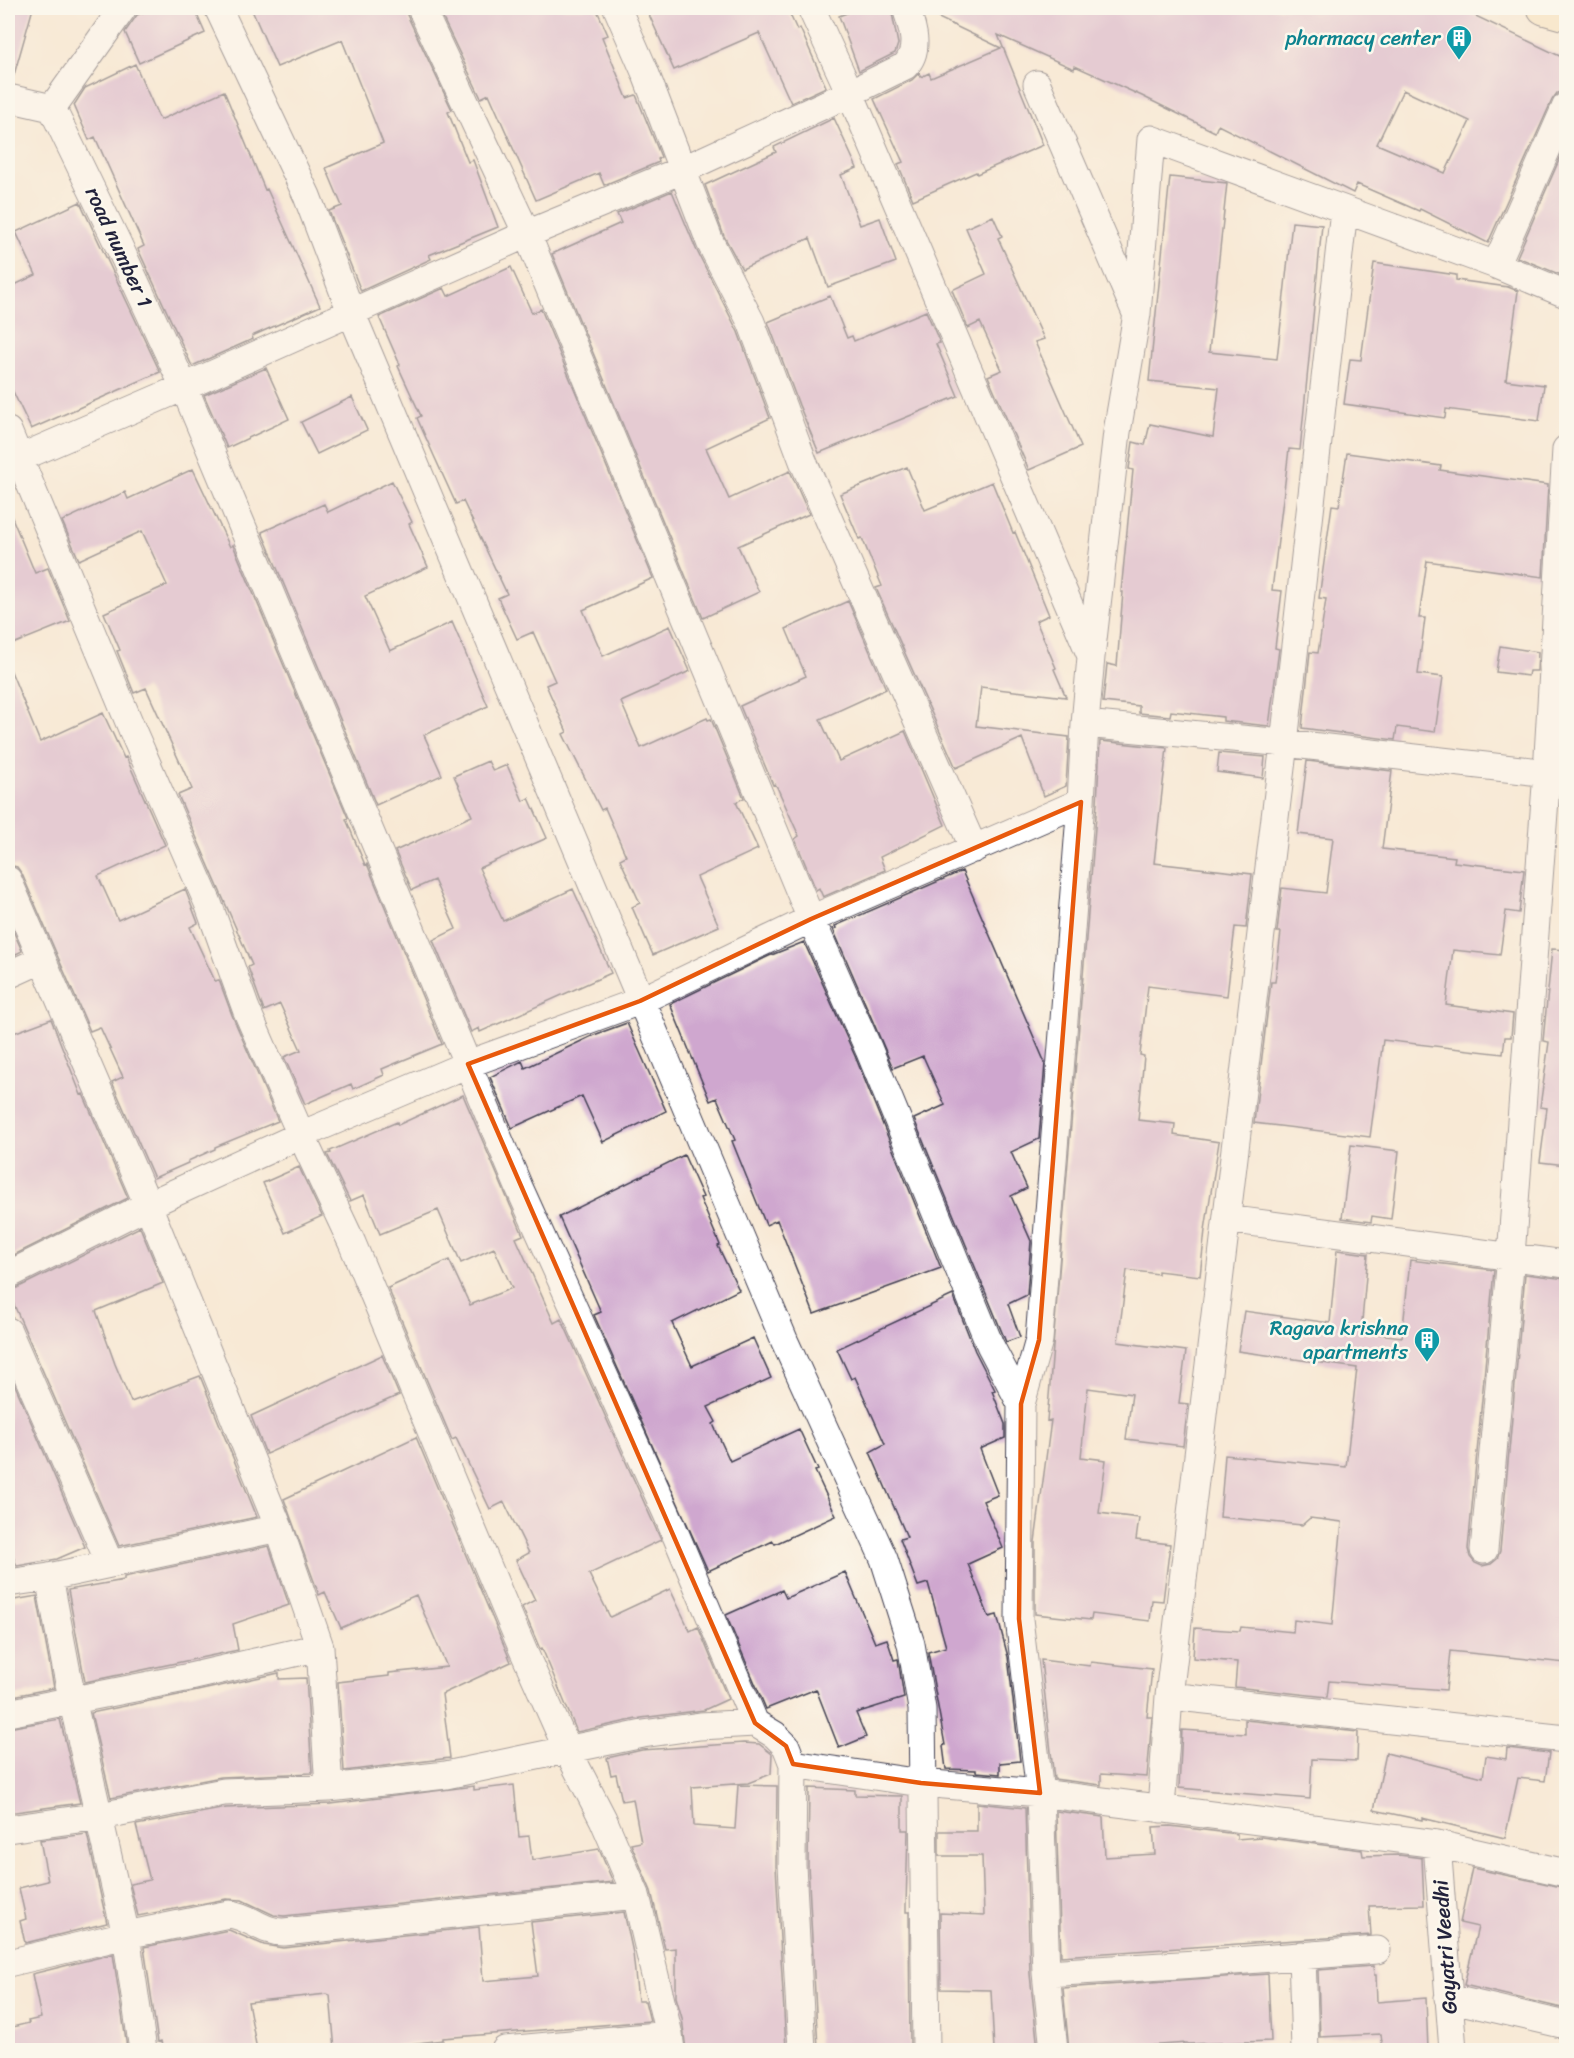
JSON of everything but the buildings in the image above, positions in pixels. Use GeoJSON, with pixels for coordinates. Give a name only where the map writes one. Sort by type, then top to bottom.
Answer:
{"type":"FeatureCollection","features":[{"type":"Feature","properties":{"kind":"street"},"geometry":{"type":"LineString","coordinates":[[8,98],[52,108],[123,8]]}},
{"type":"Feature","properties":{"kind":"street"},"geometry":{"type":"LineString","coordinates":[[218,8],[307,196],[351,312],[640,1001],[785,1342],[884,1559],[911,1644],[922,1709],[921,1783],[926,2050]]}},
{"type":"Feature","properties":{"kind":"street"},"geometry":{"type":"LineString","coordinates":[[421,8],[527,234],[990,1345],[1021,1404]]}},
{"type":"Feature","properties":{"kind":"street"},"geometry":{"type":"LineString","coordinates":[[617,8],[645,72],[710,242],[751,322],[803,461],[974,849]]}},
{"type":"Feature","properties":{"kind":"street"},"geometry":{"type":"LineString","coordinates":[[811,8],[850,93],[1091,657]]}},
{"type":"Feature","properties":{"kind":"street"},"geometry":{"type":"LineString","coordinates":[[13,460],[184,387],[527,234],[682,170],[905,66],[912,60],[914,49],[912,27],[906,8]]}},
{"type":"Feature","properties":{"kind":"street"},"geometry":{"type":"LineString","coordinates":[[1544,8],[1566,14]]}},
{"type":"Feature","properties":{"kind":"street"},"geometry":{"type":"LineString","coordinates":[[1037,84],[1137,314]]}},
{"type":"Feature","properties":{"kind":"street"},"geometry":{"type":"LineString","coordinates":[[1496,265],[1566,106]]}},
{"type":"Feature","properties":{"kind":"street","name":"road number 1"},"geometry":{"type":"LineString","coordinates":[[52,108],[184,387],[519,1187],[667,1514],[755,1723]]}},
{"type":"Feature","properties":{"kind":"street"},"geometry":{"type":"LineString","coordinates":[[1054,2050],[1046,1973],[1040,1793],[1019,1619],[1021,1404],[1039,1340],[1091,657],[1117,432],[1137,314],[1151,139],[1496,265],[1566,294]]}},
{"type":"Feature","properties":{"kind":"street"},"geometry":{"type":"LineString","coordinates":[[1161,1809],[1169,1696],[1284,743],[1344,210]]}},
{"type":"Feature","properties":{"kind":"street"},"geometry":{"type":"LineString","coordinates":[[8,431],[13,460],[208,903],[246,1009],[301,1136],[352,1243],[523,1650],[568,1751],[603,1818],[636,1895],[670,2043],[505,2050]]}},
{"type":"Feature","properties":{"kind":"street"},"geometry":{"type":"LineString","coordinates":[[1484,1550],[1557,774],[1566,449]]}},
{"type":"Feature","properties":{"kind":"street"},"geometry":{"type":"LineString","coordinates":[[1085,724],[1284,743],[1557,774]]}},
{"type":"Feature","properties":{"kind":"street"},"geometry":{"type":"LineString","coordinates":[[8,1275],[148,1205],[301,1136],[468,1064],[640,1001],[811,919],[1081,802]]}},
{"type":"Feature","properties":{"kind":"street"},"geometry":{"type":"LineString","coordinates":[[8,880],[148,1205],[279,1528],[320,1647],[329,1788]]}},
{"type":"Feature","properties":{"kind":"street"},"geometry":{"type":"LineString","coordinates":[[8,975],[41,960]]}},
{"type":"Feature","properties":{"kind":"street"},"geometry":{"type":"LineString","coordinates":[[1227,1219],[1566,1264]]}},
{"type":"Feature","properties":{"kind":"street"},"geometry":{"type":"LineString","coordinates":[[8,1331],[110,1564]]}},
{"type":"Feature","properties":{"kind":"street"},"geometry":{"type":"LineString","coordinates":[[9,1578],[49,1577],[279,1528]]}},
{"type":"Feature","properties":{"kind":"street"},"geometry":{"type":"LineString","coordinates":[[49,1577],[72,1699],[126,1935],[143,2050]]}},
{"type":"Feature","properties":{"kind":"street"},"geometry":{"type":"LineString","coordinates":[[8,1713],[190,1677],[320,1647]]}},
{"type":"Feature","properties":{"kind":"street"},"geometry":{"type":"LineString","coordinates":[[1169,1696],[1566,1739]]}},
{"type":"Feature","properties":{"kind":"street"},"geometry":{"type":"LineString","coordinates":[[8,1829],[100,1816],[224,1792],[329,1788],[447,1775],[643,1734],[700,1726],[755,1723],[775,1735],[786,1746],[793,1764],[792,1865],[802,2050]]}},
{"type":"Feature","properties":{"kind":"street"},"geometry":{"type":"LineString","coordinates":[[793,1764],[921,1783],[1040,1793],[1437,1844],[1566,1873]]}},
{"type":"Feature","properties":{"kind":"street","name":"Gayatri Veedhi"},"geometry":{"type":"LineString","coordinates":[[1437,1844],[1453,2050]]}},
{"type":"Feature","properties":{"kind":"street"},"geometry":{"type":"LineString","coordinates":[[8,1963],[229,1914],[245,1917],[268,1930],[284,1932],[636,1895]]}},
{"type":"Feature","properties":{"kind":"street"},"geometry":{"type":"LineString","coordinates":[[1046,1973],[1377,1950]]}},
{"type":"Feature","properties":{"kind":"street"},"geometry":{"type":"LineString","coordinates":[[1302,1955],[1305,2050]]}},
{"type":"Feature","properties":{"kind":"street"},"geometry":{"type":"LineString","coordinates":[[1448,1998],[1566,2025]]}},
{"type":"Feature","properties":{"kind":"highlighted area"},"geometry":{"type":"Polygon","coordinates":[[[1081,802],[1039,1340],[1021,1404],[1019,1619],[1040,1793],[921,1783],[793,1764],[786,1746],[755,1723],[468,1064],[640,1001],[811,919],[1081,802]]]}},
{"type":"Feature","properties":{"kind":"place","name":"pharmacy center"},"geometry":{"type":"Point","coordinates":[1459,61]}},
{"type":"Feature","properties":{"kind":"place","name":"Ragava krishna apartments"},"geometry":{"type":"Point","coordinates":[1427,1363]}}]}
